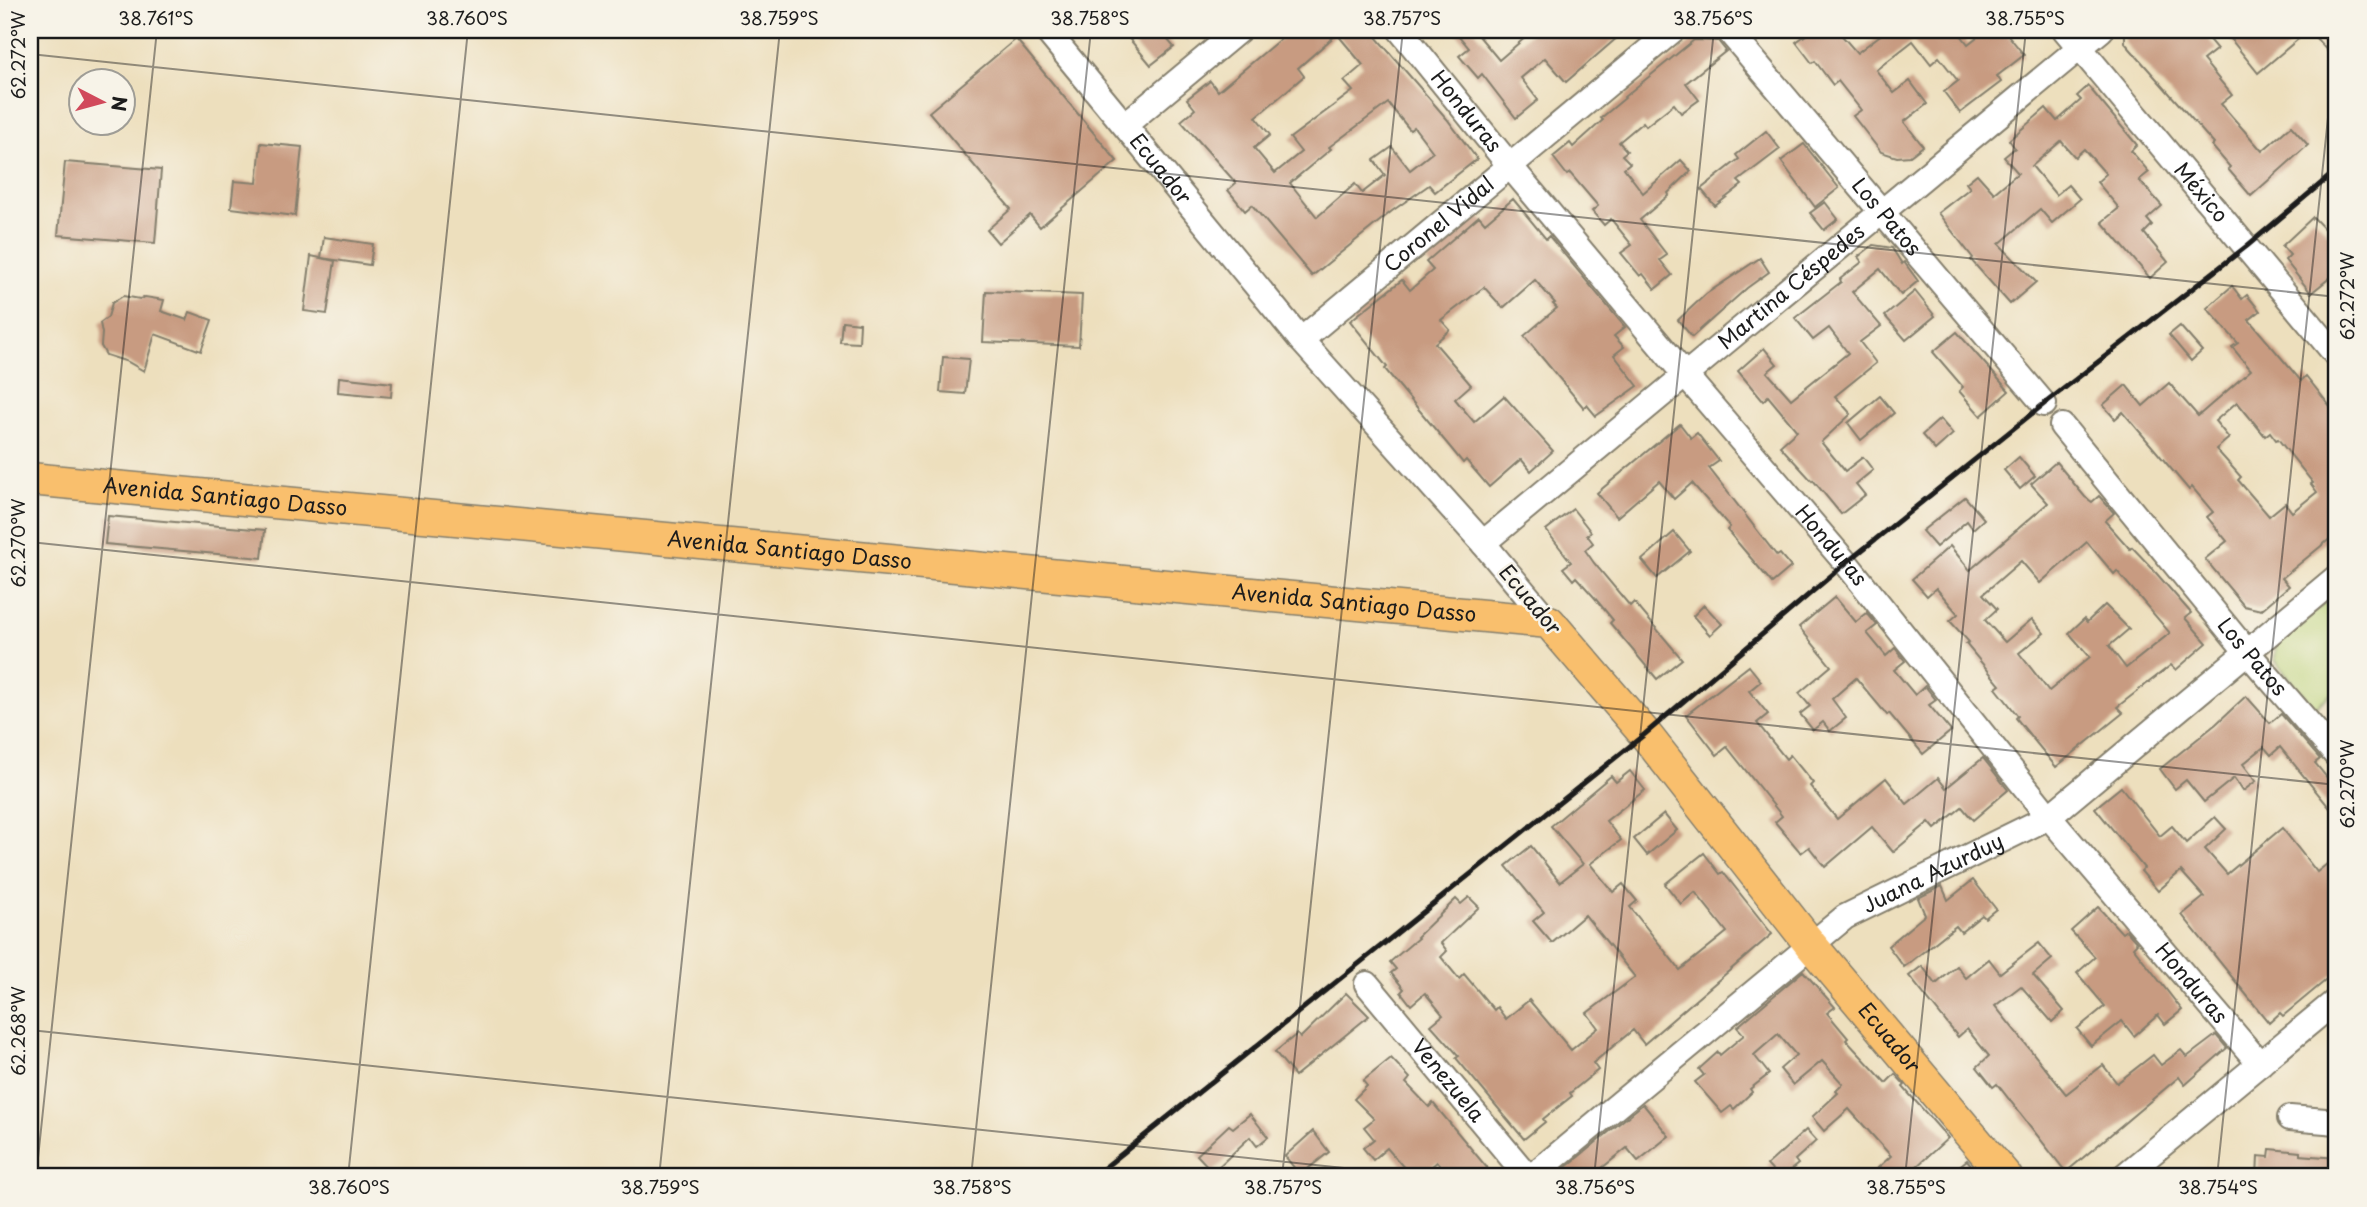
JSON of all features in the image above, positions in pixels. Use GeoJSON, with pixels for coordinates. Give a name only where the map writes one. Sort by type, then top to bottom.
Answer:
{"type":"FeatureCollection","features":[{"type":"Feature","properties":{"kind":"main road","name":"Avenida Santiago Dasso"},"geometry":{"type":"LineString","coordinates":[[30,479],[1549,622]]}},
{"type":"Feature","properties":{"kind":"main road","name":"Ecuador"},"geometry":{"type":"LineString","coordinates":[[1549,622],[1645,734],[1811,945],[2006,1177]]}},
{"type":"Feature","properties":{"kind":"street","name":"Ecuador"},"geometry":{"type":"LineString","coordinates":[[1046,30],[1301,340],[1483,543],[1549,622]]}},
{"type":"Feature","properties":{"kind":"street"},"geometry":{"type":"LineString","coordinates":[[1126,124],[1239,30]]}},
{"type":"Feature","properties":{"kind":"street","name":"Honduras"},"geometry":{"type":"LineString","coordinates":[[1400,30],[1510,166],[1846,563],[2049,817],[2260,1064]]}},
{"type":"Feature","properties":{"kind":"street","name":"Coronel Vidal"},"geometry":{"type":"LineString","coordinates":[[1301,340],[1673,30]]}},
{"type":"Feature","properties":{"kind":"street","name":"Los Patos"},"geometry":{"type":"LineString","coordinates":[[1728,30],[2044,404]]}},
{"type":"Feature","properties":{"kind":"street","name":"Martina Céspedes"},"geometry":{"type":"LineString","coordinates":[[1483,543],[1881,212],[2072,39],[2101,30]]}},
{"type":"Feature","properties":{"kind":"street","name":"México"},"geometry":{"type":"LineString","coordinates":[[2072,39],[2337,356]]}},
{"type":"Feature","properties":{"kind":"street","name":"Los Patos"},"geometry":{"type":"LineString","coordinates":[[2062,426],[2247,652],[2337,756]]}},
{"type":"Feature","properties":{"kind":"street","name":"Juana Azurduy"},"geometry":{"type":"LineString","coordinates":[[1529,1177],[1844,917],[2049,817],[2337,577]]}},
{"type":"Feature","properties":{"kind":"street","name":"Venezuela"},"geometry":{"type":"LineString","coordinates":[[1367,984],[1529,1177]]}},
{"type":"Feature","properties":{"kind":"street"},"geometry":{"type":"LineString","coordinates":[[2123,1177],[2337,1000]]}},
{"type":"Feature","properties":{"kind":"street"},"geometry":{"type":"LineString","coordinates":[[2290,1118],[2337,1122]]}},
{"type":"Feature","properties":{"kind":"green space"},"geometry":{"type":"Polygon","coordinates":[[[2337,593],[2337,689],[2314,708],[2275,660],[2276,644],[2337,593]]]}},
{"type":"Feature","properties":{"kind":"building"},"geometry":{"type":"Polygon","coordinates":[[[1122,30],[1178,30],[1167,39],[1174,47],[1151,65],[1122,30]]]}},
{"type":"Feature","properties":{"kind":"building"},"geometry":{"type":"Polygon","coordinates":[[[1291,30],[1370,30],[1447,119],[1477,159],[1435,192],[1429,185],[1392,211],[1312,276],[1252,205],[1245,211],[1228,190],[1236,183],[1181,121],[1195,109],[1187,99],[1210,81],[1218,91],[1291,30]],[[1337,34],[1298,68],[1304,76],[1256,117],[1270,135],[1254,148],[1275,173],[1301,152],[1290,138],[1353,91],[1344,81],[1363,65],[1337,34]],[[1388,103],[1329,147],[1331,149],[1290,183],[1317,217],[1355,184],[1362,193],[1385,175],[1374,160],[1392,147],[1410,170],[1433,152],[1414,127],[1410,130],[1388,103]]]}},
{"type":"Feature","properties":{"kind":"building"},"geometry":{"type":"Polygon","coordinates":[[[1454,30],[1474,30],[1499,60],[1534,30],[1626,30],[1566,82],[1545,58],[1521,78],[1538,100],[1516,118],[1482,74],[1478,78],[1459,56],[1469,48],[1454,30]]]}},
{"type":"Feature","properties":{"kind":"building"},"geometry":{"type":"Polygon","coordinates":[[[1813,30],[1837,30],[1857,53],[1887,30],[1957,30],[1968,44],[1986,30],[2004,30],[2024,55],[1997,76],[2001,82],[1960,113],[1944,92],[1958,81],[1939,57],[1931,64],[1913,41],[1876,70],[1894,93],[1910,81],[1927,104],[1904,122],[1923,146],[1910,156],[1897,157],[1881,152],[1853,116],[1861,110],[1838,81],[1833,85],[1796,42],[1813,30]]]}},
{"type":"Feature","properties":{"kind":"building"},"geometry":{"type":"Polygon","coordinates":[[[2125,30],[2201,30],[2217,49],[2203,60],[2232,95],[2221,104],[2262,151],[2291,126],[2308,145],[2251,196],[2228,169],[2230,167],[2212,146],[2214,144],[2125,43],[2125,30]]]}},
{"type":"Feature","properties":{"kind":"building"},"geometry":{"type":"Polygon","coordinates":[[[2239,30],[2309,30],[2258,73],[2230,38],[2239,30]]]}},
{"type":"Feature","properties":{"kind":"building"},"geometry":{"type":"Polygon","coordinates":[[[2309,30],[2337,30],[2337,62],[2309,30]]]}},
{"type":"Feature","properties":{"kind":"building"},"geometry":{"type":"Polygon","coordinates":[[[1016,39],[1117,161],[1040,227],[1030,215],[998,243],[987,230],[1011,209],[929,112],[1016,39]]]}},
{"type":"Feature","properties":{"kind":"building"},"geometry":{"type":"Polygon","coordinates":[[[1694,40],[1718,41],[1726,51],[1686,83],[1699,100],[1681,113],[1674,104],[1646,126],[1643,122],[1619,142],[1627,151],[1622,155],[1630,163],[1624,168],[1643,193],[1681,160],[1691,171],[1640,220],[1667,255],[1660,260],[1672,275],[1655,289],[1621,253],[1632,245],[1611,219],[1604,225],[1592,211],[1598,206],[1553,157],[1570,143],[1573,147],[1624,97],[1694,40]]]}},
{"type":"Feature","properties":{"kind":"building"},"geometry":{"type":"Polygon","coordinates":[[[2088,86],[2137,145],[2131,151],[2149,172],[2139,180],[2162,206],[2147,219],[2152,225],[2144,233],[2168,262],[2150,278],[2102,222],[2119,208],[2097,182],[2106,174],[2084,149],[2075,157],[2061,141],[2032,166],[2056,195],[2068,185],[2080,199],[2052,223],[2040,209],[1999,244],[2036,282],[2010,304],[1971,260],[1973,258],[1938,213],[1970,188],[1966,183],[1977,174],[1994,193],[2018,173],[2004,157],[2015,148],[2009,140],[2046,108],[2057,121],[2081,100],[2077,96],[2088,86]]]}},
{"type":"Feature","properties":{"kind":"building"},"geometry":{"type":"Polygon","coordinates":[[[1766,131],[1780,149],[1738,181],[1742,185],[1715,206],[1701,189],[1739,159],[1736,155],[1766,131]]]}},
{"type":"Feature","properties":{"kind":"building"},"geometry":{"type":"Polygon","coordinates":[[[261,143],[302,147],[295,216],[231,208],[234,181],[257,183],[261,143]]]}},
{"type":"Feature","properties":{"kind":"building"},"geometry":{"type":"Polygon","coordinates":[[[1804,144],[1839,188],[1815,207],[1781,161],[1804,144]]]}},
{"type":"Feature","properties":{"kind":"building"},"geometry":{"type":"Polygon","coordinates":[[[65,162],[161,170],[155,243],[58,235],[65,162]]]}},
{"type":"Feature","properties":{"kind":"building"},"geometry":{"type":"Polygon","coordinates":[[[1513,199],[1546,239],[1549,236],[1625,327],[1614,336],[1624,347],[1614,355],[1638,386],[1596,416],[1587,405],[1584,408],[1524,336],[1557,308],[1553,304],[1555,303],[1535,280],[1503,308],[1484,287],[1441,320],[1450,330],[1435,343],[1471,385],[1455,399],[1474,422],[1504,396],[1553,451],[1531,471],[1521,459],[1489,487],[1466,460],[1463,463],[1385,369],[1387,367],[1350,321],[1402,280],[1410,290],[1433,270],[1426,262],[1479,216],[1485,223],[1513,199]]]}},
{"type":"Feature","properties":{"kind":"building"},"geometry":{"type":"Polygon","coordinates":[[[1825,202],[1838,219],[1824,230],[1810,213],[1825,202]]]}},
{"type":"Feature","properties":{"kind":"building"},"geometry":{"type":"Polygon","coordinates":[[[2313,217],[2331,236],[2337,231],[2337,272],[2311,293],[2285,260],[2290,255],[2282,246],[2313,217]]]}},
{"type":"Feature","properties":{"kind":"building"},"geometry":{"type":"Polygon","coordinates":[[[324,237],[373,244],[370,265],[321,258],[324,237]]]}},
{"type":"Feature","properties":{"kind":"building"},"geometry":{"type":"Polygon","coordinates":[[[1873,245],[1892,248],[1918,281],[1901,295],[1880,269],[1852,292],[1881,326],[1860,342],[1876,363],[1835,396],[1851,414],[1821,442],[1845,471],[1863,457],[1873,470],[1856,484],[1865,495],[1841,514],[1780,446],[1797,431],[1768,396],[1763,401],[1738,371],[1764,348],[1777,364],[1767,372],[1791,399],[1848,353],[1829,328],[1813,340],[1795,318],[1841,282],[1840,279],[1862,262],[1858,257],[1873,245]]]}},
{"type":"Feature","properties":{"kind":"building"},"geometry":{"type":"Polygon","coordinates":[[[311,256],[335,261],[327,314],[304,311],[311,256]]]}},
{"type":"Feature","properties":{"kind":"building"},"geometry":{"type":"Polygon","coordinates":[[[1760,258],[1769,272],[1692,337],[1678,320],[1706,294],[1760,258]]]}},
{"type":"Feature","properties":{"kind":"building"},"geometry":{"type":"Polygon","coordinates":[[[2232,286],[2242,299],[2247,295],[2260,311],[2249,320],[2301,381],[2306,376],[2337,415],[2337,533],[2282,578],[2289,586],[2261,610],[2244,606],[2205,559],[2227,541],[2207,517],[2213,512],[2192,487],[2189,490],[2123,412],[2115,419],[2103,405],[2126,385],[2143,406],[2169,383],[2198,416],[2251,370],[2232,347],[2238,343],[2207,308],[2232,286]],[[2237,402],[2215,421],[2229,438],[2216,449],[2241,477],[2238,480],[2269,516],[2285,503],[2292,512],[2317,492],[2311,484],[2313,483],[2278,439],[2270,432],[2265,436],[2237,402]]]}},
{"type":"Feature","properties":{"kind":"building"},"geometry":{"type":"Polygon","coordinates":[[[986,291],[1082,295],[1079,346],[983,342],[986,291]]]}},
{"type":"Feature","properties":{"kind":"building"},"geometry":{"type":"Polygon","coordinates":[[[1915,291],[1935,316],[1906,340],[1885,316],[1915,291]]]}},
{"type":"Feature","properties":{"kind":"building"},"geometry":{"type":"Polygon","coordinates":[[[123,296],[164,300],[161,311],[187,320],[190,312],[212,320],[201,351],[155,334],[144,371],[106,355],[101,346],[100,323],[108,317],[112,303],[123,296]]]}},
{"type":"Feature","properties":{"kind":"building"},"geometry":{"type":"Polygon","coordinates":[[[842,321],[860,323],[859,343],[840,342],[842,321]]]}},
{"type":"Feature","properties":{"kind":"building"},"geometry":{"type":"Polygon","coordinates":[[[2180,326],[2202,351],[2191,361],[2169,335],[2180,326]]]}},
{"type":"Feature","properties":{"kind":"building"},"geometry":{"type":"Polygon","coordinates":[[[1957,332],[2009,391],[1981,416],[1959,391],[1963,387],[1933,352],[1957,332]]]}},
{"type":"Feature","properties":{"kind":"building"},"geometry":{"type":"Polygon","coordinates":[[[943,357],[969,359],[965,394],[940,392],[943,357]]]}},
{"type":"Feature","properties":{"kind":"building"},"geometry":{"type":"Polygon","coordinates":[[[339,377],[392,383],[391,397],[338,392],[339,377]]]}},
{"type":"Feature","properties":{"kind":"building"},"geometry":{"type":"Polygon","coordinates":[[[1880,396],[1894,413],[1861,440],[1848,423],[1880,396]]]}},
{"type":"Feature","properties":{"kind":"building"},"geometry":{"type":"Polygon","coordinates":[[[1940,419],[1953,434],[1935,450],[1922,435],[1940,419]]]}},
{"type":"Feature","properties":{"kind":"building"},"geometry":{"type":"Polygon","coordinates":[[[1680,424],[1691,438],[1697,433],[1719,461],[1709,468],[1777,556],[1780,554],[1791,567],[1772,583],[1727,530],[1730,527],[1692,483],[1674,499],[1659,481],[1617,517],[1597,493],[1680,424]]]}},
{"type":"Feature","properties":{"kind":"building"},"geometry":{"type":"Polygon","coordinates":[[[2019,457],[2035,476],[2020,489],[2004,470],[2019,457]]]}},
{"type":"Feature","properties":{"kind":"building"},"geometry":{"type":"Polygon","coordinates":[[[2056,462],[2085,497],[2092,502],[2099,496],[2114,513],[2105,521],[2130,549],[2132,547],[2150,566],[2191,613],[2185,618],[2207,643],[2176,670],[2171,665],[2117,707],[2123,713],[2056,767],[2016,718],[2018,716],[1996,688],[2000,685],[1950,621],[1958,614],[1936,588],[1927,596],[1912,579],[1950,546],[1970,570],[2048,503],[2031,484],[2056,462]],[[2087,542],[2040,583],[2021,561],[1983,594],[1997,609],[1985,620],[2005,642],[2032,619],[2044,633],[2019,653],[2049,691],[2090,657],[2069,633],[2084,619],[2087,622],[2105,605],[2129,629],[2109,646],[2126,668],[2170,633],[2117,571],[2114,574],[2087,542]]]}},
{"type":"Feature","properties":{"kind":"building"},"geometry":{"type":"Polygon","coordinates":[[[1965,497],[1984,519],[1973,529],[1967,521],[1936,547],[1922,531],[1965,497]]]}},
{"type":"Feature","properties":{"kind":"building"},"geometry":{"type":"Polygon","coordinates":[[[1573,509],[1591,532],[1587,535],[1593,543],[1585,550],[1594,563],[1630,606],[1634,602],[1682,659],[1657,679],[1610,623],[1613,620],[1594,597],[1576,577],[1573,580],[1563,568],[1571,562],[1546,530],[1573,509]]]}},
{"type":"Feature","properties":{"kind":"building"},"geometry":{"type":"Polygon","coordinates":[[[108,516],[265,530],[262,558],[105,544],[108,516]]]}},
{"type":"Feature","properties":{"kind":"building"},"geometry":{"type":"Polygon","coordinates":[[[1674,532],[1690,551],[1657,578],[1642,560],[1674,532]]]}},
{"type":"Feature","properties":{"kind":"building"},"geometry":{"type":"Polygon","coordinates":[[[1835,597],[1856,622],[1867,613],[1877,625],[1867,633],[1886,656],[1895,648],[1905,661],[1894,670],[1915,695],[1925,686],[1936,700],[1929,705],[1951,731],[1923,754],[1856,678],[1832,699],[1846,718],[1830,731],[1823,722],[1813,730],[1800,714],[1810,706],[1799,693],[1831,666],[1799,627],[1835,597]]]}},
{"type":"Feature","properties":{"kind":"building"},"geometry":{"type":"Polygon","coordinates":[[[1704,605],[1722,624],[1710,635],[1693,616],[1704,605]]]}},
{"type":"Feature","properties":{"kind":"building"},"geometry":{"type":"Polygon","coordinates":[[[1749,666],[1761,681],[1749,691],[1768,714],[1757,723],[1786,759],[1790,755],[1813,783],[1810,786],[1837,819],[1886,778],[1907,804],[1938,778],[1946,788],[1983,758],[2008,790],[1973,820],[1962,807],[1935,829],[1929,822],[1893,852],[1872,827],[1825,867],[1809,847],[1801,853],[1775,822],[1782,816],[1727,747],[1717,755],[1686,715],[1749,666]]]}},
{"type":"Feature","properties":{"kind":"building"},"geometry":{"type":"Polygon","coordinates":[[[2246,696],[2270,723],[2281,714],[2320,759],[2315,763],[2337,790],[2337,817],[2280,747],[2271,755],[2264,747],[2243,764],[2256,781],[2243,791],[2234,778],[2204,802],[2186,780],[2175,789],[2160,769],[2246,696]]]}},
{"type":"Feature","properties":{"kind":"building"},"geometry":{"type":"Polygon","coordinates":[[[1630,771],[1645,790],[1606,821],[1621,840],[1590,864],[1613,892],[1623,884],[1637,901],[1630,907],[1680,970],[1727,932],[1695,892],[1681,904],[1665,884],[1704,853],[1720,874],[1723,872],[1772,934],[1644,1044],[1633,1030],[1593,1063],[1598,1070],[1570,1093],[1572,1096],[1543,1119],[1545,1122],[1524,1139],[1456,1058],[1459,1056],[1431,1025],[1443,1015],[1425,993],[1411,1005],[1401,992],[1404,989],[1391,973],[1396,969],[1390,962],[1456,899],[1461,904],[1469,897],[1479,907],[1441,943],[1447,951],[1441,957],[1459,979],[1464,974],[1494,1010],[1497,1007],[1506,1019],[1529,1000],[1571,1050],[1598,1028],[1587,1013],[1635,977],[1585,915],[1552,943],[1533,921],[1544,912],[1506,866],[1531,846],[1560,882],[1583,864],[1551,826],[1611,776],[1616,782],[1630,771]]]}},
{"type":"Feature","properties":{"kind":"building"},"geometry":{"type":"Polygon","coordinates":[[[2121,787],[2160,836],[2172,826],[2186,843],[2215,817],[2226,829],[2205,849],[2227,874],[2282,828],[2317,872],[2337,856],[2337,971],[2283,1016],[2280,1013],[2269,1023],[2182,915],[2204,897],[2181,871],[2158,891],[2141,871],[2144,868],[2095,808],[2121,787]]]}},
{"type":"Feature","properties":{"kind":"building"},"geometry":{"type":"Polygon","coordinates":[[[1664,814],[1677,830],[1647,855],[1634,839],[1664,814]]]}},
{"type":"Feature","properties":{"kind":"building"},"geometry":{"type":"Polygon","coordinates":[[[1973,880],[1996,909],[1985,918],[1982,915],[1961,932],[1956,926],[1904,967],[1888,946],[1925,915],[1918,898],[1942,886],[1948,900],[1973,880]]]}},
{"type":"Feature","properties":{"kind":"building"},"geometry":{"type":"Polygon","coordinates":[[[2098,907],[2122,933],[2126,930],[2137,943],[2133,947],[2182,1010],[2165,1024],[2158,1015],[2134,1036],[2122,1021],[2091,1046],[2077,1029],[2105,1006],[2077,973],[2095,957],[2071,931],[2098,907]]]}},
{"type":"Feature","properties":{"kind":"building"},"geometry":{"type":"Polygon","coordinates":[[[2039,943],[2052,959],[2033,975],[2064,1011],[2052,1022],[2021,986],[1995,1006],[2066,1094],[2103,1065],[2117,1083],[2153,1055],[2161,1065],[2181,1050],[2187,1057],[2216,1035],[2227,1048],[2185,1085],[2179,1077],[2066,1172],[1997,1084],[1993,1087],[1977,1067],[1989,1056],[1967,1029],[1958,1037],[1909,976],[1922,966],[1936,984],[1957,966],[1966,978],[1989,959],[2000,973],[2039,943]]]}},
{"type":"Feature","properties":{"kind":"building"},"geometry":{"type":"Polygon","coordinates":[[[1803,971],[1835,1007],[1827,1013],[1848,1038],[1846,1040],[1886,1083],[1895,1074],[1905,1085],[1903,1087],[1948,1138],[1905,1177],[1868,1177],[1891,1156],[1849,1109],[1824,1131],[1812,1117],[1838,1093],[1836,1091],[1843,1084],[1822,1061],[1793,1085],[1780,1069],[1796,1055],[1778,1034],[1754,1055],[1769,1074],[1750,1089],[1752,1092],[1734,1109],[1731,1106],[1722,1113],[1695,1082],[1704,1075],[1699,1069],[1718,1052],[1720,1055],[1744,1035],[1737,1027],[1803,971]]]}},
{"type":"Feature","properties":{"kind":"building"},"geometry":{"type":"Polygon","coordinates":[[[1346,993],[1369,1016],[1295,1076],[1275,1052],[1297,1034],[1300,1038],[1346,993]]]}},
{"type":"Feature","properties":{"kind":"building"},"geometry":{"type":"Polygon","coordinates":[[[1391,1058],[1410,1078],[1406,1083],[1429,1107],[1433,1103],[1488,1169],[1479,1177],[1450,1177],[1437,1162],[1419,1177],[1412,1177],[1387,1148],[1373,1160],[1363,1148],[1374,1139],[1364,1127],[1374,1119],[1354,1099],[1367,1086],[1363,1081],[1391,1058]]]}},
{"type":"Feature","properties":{"kind":"building"},"geometry":{"type":"Polygon","coordinates":[[[1643,1104],[1669,1136],[1638,1161],[1627,1148],[1602,1168],[1609,1177],[1554,1177],[1643,1104]]]}},
{"type":"Feature","properties":{"kind":"building"},"geometry":{"type":"Polygon","coordinates":[[[1250,1114],[1268,1137],[1257,1146],[1250,1137],[1213,1172],[1197,1155],[1229,1125],[1233,1128],[1250,1114]]]}},
{"type":"Feature","properties":{"kind":"building"},"geometry":{"type":"Polygon","coordinates":[[[1806,1130],[1816,1141],[1795,1160],[1798,1164],[1782,1177],[1778,1177],[1767,1165],[1806,1130]]]}},
{"type":"Feature","properties":{"kind":"building"},"geometry":{"type":"Polygon","coordinates":[[[1313,1131],[1329,1152],[1300,1175],[1285,1156],[1313,1131]]]}},
{"type":"Feature","properties":{"kind":"building"},"geometry":{"type":"Polygon","coordinates":[[[2270,1149],[2337,1158],[2337,1177],[2257,1177],[2258,1156],[2269,1157],[2270,1149]]]}},
{"type":"Feature","properties":{"kind":"building"},"geometry":{"type":"Polygon","coordinates":[[[1967,1160],[1981,1177],[1946,1177],[1967,1160]]]}},
{"type":"Feature","properties":{"kind":"railway"},"geometry":{"type":"LineString","coordinates":[[1093,1177],[1645,734],[1846,563],[2247,246],[2337,170]]}}]}
